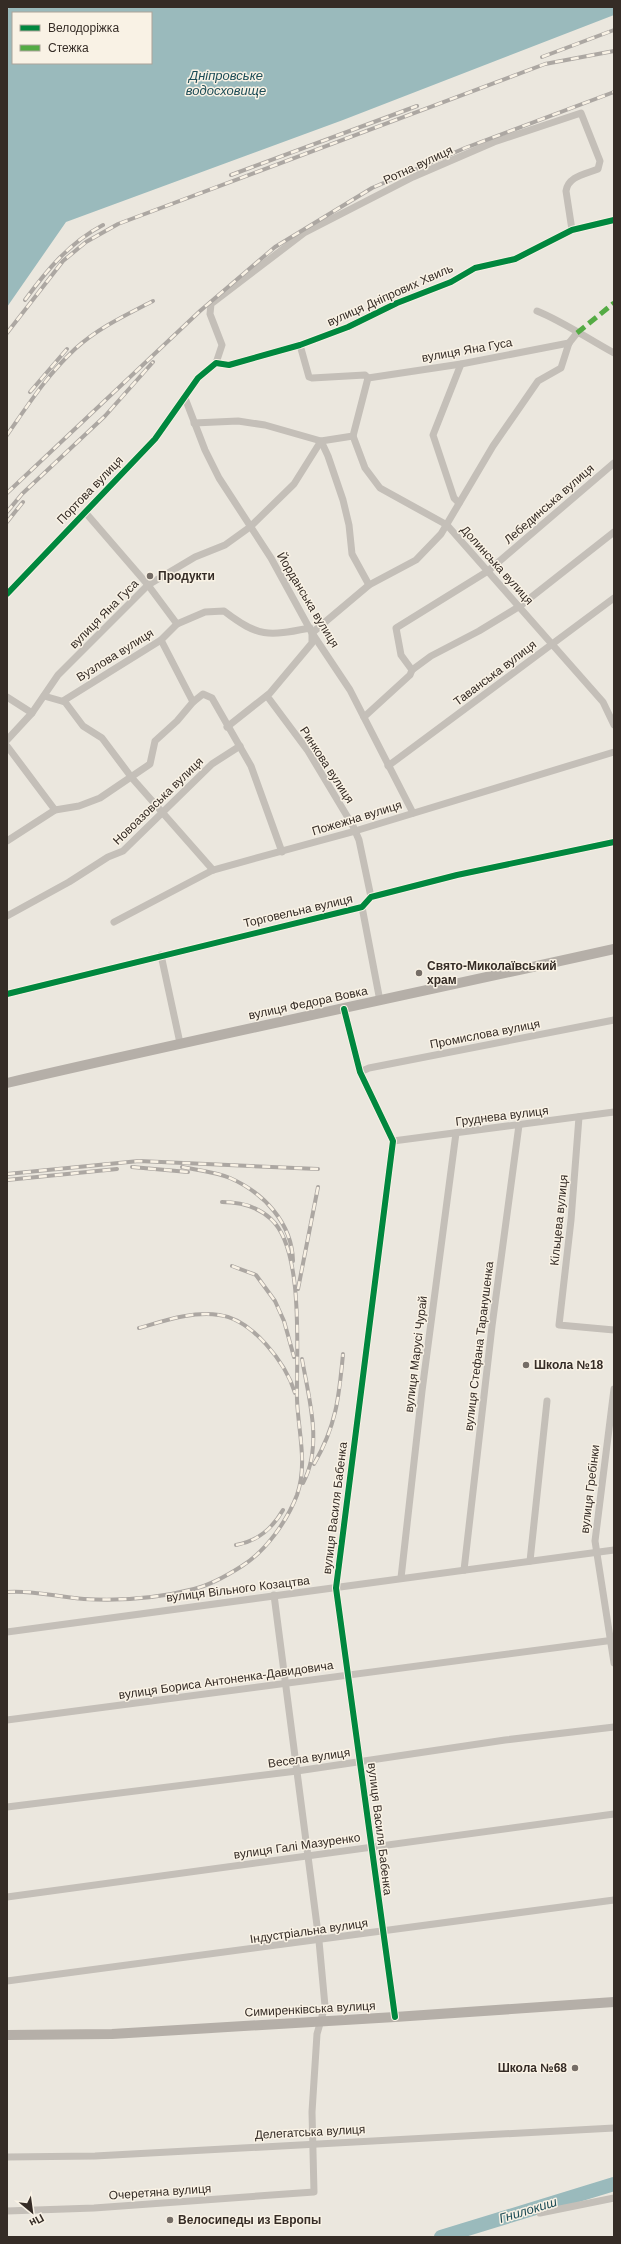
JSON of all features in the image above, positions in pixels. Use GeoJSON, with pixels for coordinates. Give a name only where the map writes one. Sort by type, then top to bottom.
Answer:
{"type":"FeatureCollection","features":[{"type":"Feature","properties":{"kind":"street","name":"Ротна вулиця"},"geometry":{"type":"LineString","coordinates":[[216,363],[222,345],[210,314],[211,304],[304,233],[413,177],[494,142],[581,113],[600,161],[598,169],[573,179],[567,184],[566,191],[572,230]]}},
{"type":"Feature","properties":{"kind":"street","name":"вулиця Дніпрових Хвиль"},"geometry":{"type":"LineString","coordinates":[[216,363],[229,365],[300,345],[348,327],[397,303],[451,282],[475,268],[515,259],[572,230],[614,220]]}},
{"type":"Feature","properties":{"kind":"street"},"geometry":{"type":"LineString","coordinates":[[537,311],[559,320],[577,334],[614,353]]}},
{"type":"Feature","properties":{"kind":"street"},"geometry":{"type":"LineString","coordinates":[[227,727],[266,696],[312,643],[311,630],[369,585],[416,560],[441,534],[492,446],[538,381],[561,368],[569,343],[577,334]]}},
{"type":"Feature","properties":{"kind":"street","name":"вулиця Яна Гуса"},"geometry":{"type":"LineString","coordinates":[[300,345],[309,377],[365,375],[368,378],[461,364],[569,343]]}},
{"type":"Feature","properties":{"kind":"street"},"geometry":{"type":"LineString","coordinates":[[185,398],[198,378],[216,363]]}},
{"type":"Feature","properties":{"kind":"street"},"geometry":{"type":"LineString","coordinates":[[459,503],[454,498],[433,436],[461,364]]}},
{"type":"Feature","properties":{"kind":"street"},"geometry":{"type":"LineString","coordinates":[[194,423],[238,421],[265,425],[321,441],[353,436],[368,378]]}},
{"type":"Feature","properties":{"kind":"street","name":"Йорданська вулиця"},"geometry":{"type":"LineString","coordinates":[[185,398],[194,423],[219,478],[271,558],[311,630],[350,690],[413,813]]}},
{"type":"Feature","properties":{"kind":"street","name":"Портова вулиця"},"geometry":{"type":"LineString","coordinates":[[7,594],[155,439],[185,398]]}},
{"type":"Feature","properties":{"kind":"street","name":"Долинська вулиця"},"geometry":{"type":"LineString","coordinates":[[353,436],[365,468],[380,488],[447,525],[520,606],[603,702],[614,725]]}},
{"type":"Feature","properties":{"kind":"street","name":"вулиця Яна Гуса"},"geometry":{"type":"LineString","coordinates":[[7,740],[32,713],[58,675],[148,585],[195,557],[225,545],[250,527],[294,484],[321,441]]}},
{"type":"Feature","properties":{"kind":"street"},"geometry":{"type":"LineString","coordinates":[[321,441],[328,456],[343,500],[349,525],[352,554],[369,585]]}},
{"type":"Feature","properties":{"kind":"street","name":"Лебединська вулиця"},"geometry":{"type":"LineString","coordinates":[[412,670],[401,655],[396,628],[488,571],[614,463]]}},
{"type":"Feature","properties":{"kind":"street"},"geometry":{"type":"LineString","coordinates":[[85,512],[148,585],[177,624]]}},
{"type":"Feature","properties":{"kind":"street"},"geometry":{"type":"LineString","coordinates":[[364,717],[410,675],[412,670],[430,656],[479,632],[520,606],[614,532]]}},
{"type":"Feature","properties":{"kind":"street","name":"Таванська вулиця"},"geometry":{"type":"LineString","coordinates":[[388,766],[614,598]]}},
{"type":"Feature","properties":{"kind":"street","name":"Вузлова вулиця"},"geometry":{"type":"LineString","coordinates":[[63,700],[162,640],[177,624],[205,612],[224,611],[246,628],[259,632],[277,634],[311,630]]}},
{"type":"Feature","properties":{"kind":"street"},"geometry":{"type":"LineString","coordinates":[[162,640],[193,702]]}},
{"type":"Feature","properties":{"kind":"street"},"geometry":{"type":"LineString","coordinates":[[7,841],[55,810],[78,806],[100,798],[132,778],[150,764],[155,741],[177,721],[200,695],[209,696],[251,766],[282,852]]}},
{"type":"Feature","properties":{"kind":"street"},"geometry":{"type":"LineString","coordinates":[[44,696],[63,700],[68,704],[83,726],[102,738],[132,778],[213,870]]}},
{"type":"Feature","properties":{"kind":"street","name":"Ринкова вулиця"},"geometry":{"type":"LineString","coordinates":[[266,696],[308,751],[355,831],[359,840],[371,897]]}},
{"type":"Feature","properties":{"kind":"street"},"geometry":{"type":"LineString","coordinates":[[7,697],[32,713]]}},
{"type":"Feature","properties":{"kind":"street"},"geometry":{"type":"LineString","coordinates":[[7,746],[55,810]]}},
{"type":"Feature","properties":{"kind":"street","name":"Новоазовська вулиця"},"geometry":{"type":"LineString","coordinates":[[7,916],[69,882],[108,857],[123,851],[212,764],[240,746]]}},
{"type":"Feature","properties":{"kind":"street","name":"Пожежна вулиця"},"geometry":{"type":"LineString","coordinates":[[114,922],[213,870],[355,831],[614,752]]}},
{"type":"Feature","properties":{"kind":"street"},"geometry":{"type":"LineString","coordinates":[[371,897],[457,875],[614,842]]}},
{"type":"Feature","properties":{"kind":"street","name":"Торговельна вулиця"},"geometry":{"type":"LineString","coordinates":[[7,994],[161,955],[362,908],[371,897]]}},
{"type":"Feature","properties":{"kind":"street"},"geometry":{"type":"LineString","coordinates":[[362,908],[380,1001]]}},
{"type":"Feature","properties":{"kind":"street","name":"вулиця Федора Вовка"},"geometry":{"type":"LineString","coordinates":[[7,1083],[180,1043],[344,1009],[614,948]]}},
{"type":"Feature","properties":{"kind":"street"},"geometry":{"type":"LineString","coordinates":[[161,955],[180,1043]]}},
{"type":"Feature","properties":{"kind":"street"},"geometry":{"type":"LineString","coordinates":[[344,1009],[360,1072],[393,1141]]}},
{"type":"Feature","properties":{"kind":"street","name":"Промислова вулиця"},"geometry":{"type":"LineString","coordinates":[[360,1072],[369,1068],[614,1020]]}},
{"type":"Feature","properties":{"kind":"street","name":"Груднева вулиця"},"geometry":{"type":"LineString","coordinates":[[393,1141],[614,1112]]}},
{"type":"Feature","properties":{"kind":"street","name":"Кільцева вулиця"},"geometry":{"type":"LineString","coordinates":[[579,1117],[571,1220],[559,1325],[614,1330]]}},
{"type":"Feature","properties":{"kind":"street","name":"вулиця Стефана Таранушенка"},"geometry":{"type":"LineString","coordinates":[[464,1570],[492,1326],[518,1125]]}},
{"type":"Feature","properties":{"kind":"street","name":"вулиця Марусі Чурай"},"geometry":{"type":"LineString","coordinates":[[401,1578],[422,1391],[456,1133]]}},
{"type":"Feature","properties":{"kind":"street","name":"вулиця Василя Бабенка"},"geometry":{"type":"LineString","coordinates":[[393,1141],[336,1588],[370,1847],[395,2017]]}},
{"type":"Feature","properties":{"kind":"street","name":"вулиця Гребінки"},"geometry":{"type":"LineString","coordinates":[[614,1389],[595,1542],[612,1640],[614,1663]]}},
{"type":"Feature","properties":{"kind":"street"},"geometry":{"type":"LineString","coordinates":[[530,1561],[547,1401]]}},
{"type":"Feature","properties":{"kind":"street","name":"вулиця Вільного Козацтва"},"geometry":{"type":"LineString","coordinates":[[7,1632],[614,1550]]}},
{"type":"Feature","properties":{"kind":"street"},"geometry":{"type":"LineString","coordinates":[[274,1595],[319,1941],[325,2006],[320,2021],[312,2112],[314,2143]]}},
{"type":"Feature","properties":{"kind":"street","name":"вулиця Бориса Антоненка-Давидовича"},"geometry":{"type":"LineString","coordinates":[[7,1720],[612,1640]]}},
{"type":"Feature","properties":{"kind":"street","name":"Весела вулиця"},"geometry":{"type":"LineString","coordinates":[[7,1808],[297,1771],[505,1740],[614,1727]]}},
{"type":"Feature","properties":{"kind":"street","name":"вулиця Галі Мазуренко"},"geometry":{"type":"LineString","coordinates":[[7,1897],[614,1814]]}},
{"type":"Feature","properties":{"kind":"street","name":"Індустріальна вулиця"},"geometry":{"type":"LineString","coordinates":[[7,1981],[319,1941],[614,1900]]}},
{"type":"Feature","properties":{"kind":"street","name":"Симиренківська вулиця"},"geometry":{"type":"LineString","coordinates":[[7,2035],[96,2035],[614,2002]]}},
{"type":"Feature","properties":{"kind":"street","name":"Делегатська вулиця"},"geometry":{"type":"LineString","coordinates":[[7,2157],[96,2156],[314,2143],[614,2128]]}},
{"type":"Feature","properties":{"kind":"street","name":"Очеретяна вулиця"},"geometry":{"type":"LineString","coordinates":[[7,2211],[94,2208],[314,2192],[314,2143]]}},
{"type":"Feature","properties":{"kind":"street"},"geometry":{"type":"LineString","coordinates":[[540,2213],[614,2198]]}},
{"type":"Feature","properties":{"kind":"water","name":"Дніпровське водосховище"},"geometry":{"type":"Polygon","coordinates":[[[11,7],[614,7],[614,15],[343,120],[66,222],[7,307],[7,9],[11,7]]]}},
{"type":"Feature","properties":{"kind":"waterway","name":"Гнилокиш"},"geometry":{"type":"LineString","coordinates":[[441,2237],[614,2184]]}},
{"type":"Feature","properties":{"kind":"railway"},"geometry":{"type":"LineString","coordinates":[[542,57],[614,30]]}},
{"type":"Feature","properties":{"kind":"railway"},"geometry":{"type":"LineString","coordinates":[[7,333],[63,261],[86,242],[118,224],[545,64],[614,51]]}},
{"type":"Feature","properties":{"kind":"railway"},"geometry":{"type":"LineString","coordinates":[[7,493],[200,311],[275,247],[372,188],[465,148],[614,92]]}},
{"type":"Feature","properties":{"kind":"railway"},"geometry":{"type":"LineString","coordinates":[[231,175],[417,106]]}},
{"type":"Feature","properties":{"kind":"railway"},"geometry":{"type":"LineString","coordinates":[[25,300],[50,268],[69,249],[91,232],[103,225]]}},
{"type":"Feature","properties":{"kind":"railway"},"geometry":{"type":"LineString","coordinates":[[7,435],[47,379],[75,349],[103,328],[153,301]]}},
{"type":"Feature","properties":{"kind":"railway"},"geometry":{"type":"LineString","coordinates":[[30,392],[67,349]]}},
{"type":"Feature","properties":{"kind":"railway"},"geometry":{"type":"LineString","coordinates":[[7,512],[22,494],[105,416],[153,362]]}},
{"type":"Feature","properties":{"kind":"railway"},"geometry":{"type":"LineString","coordinates":[[7,522],[23,502]]}},
{"type":"Feature","properties":{"kind":"railway"},"geometry":{"type":"LineString","coordinates":[[7,1174],[139,1161],[318,1169]]}},
{"type":"Feature","properties":{"kind":"railway"},"geometry":{"type":"LineString","coordinates":[[132,1167],[188,1172]]}},
{"type":"Feature","properties":{"kind":"railway"},"geometry":{"type":"LineString","coordinates":[[182,1167],[230,1178],[242,1184],[265,1201],[282,1222],[288,1234],[293,1261]]}},
{"type":"Feature","properties":{"kind":"railway"},"geometry":{"type":"LineString","coordinates":[[7,1180],[117,1169]]}},
{"type":"Feature","properties":{"kind":"railway"},"geometry":{"type":"LineString","coordinates":[[298,1289],[318,1187]]}},
{"type":"Feature","properties":{"kind":"railway"},"geometry":{"type":"LineString","coordinates":[[7,1592],[26,1592],[84,1599],[111,1600],[153,1597],[194,1589],[219,1579],[251,1560],[275,1535],[288,1515],[297,1495],[302,1471],[302,1447],[297,1399],[296,1304],[294,1278],[289,1254],[282,1234],[271,1219],[266,1215],[248,1206],[222,1202]]}},
{"type":"Feature","properties":{"kind":"railway"},"geometry":{"type":"LineString","coordinates":[[232,1266],[256,1275],[275,1301],[284,1321],[294,1357]]}},
{"type":"Feature","properties":{"kind":"railway"},"geometry":{"type":"LineString","coordinates":[[139,1328],[178,1317],[199,1314],[219,1315],[231,1318],[244,1325],[266,1344],[284,1369],[291,1381],[295,1393]]}},
{"type":"Feature","properties":{"kind":"railway"},"geometry":{"type":"LineString","coordinates":[[314,1464],[332,1424],[338,1398],[343,1354]]}},
{"type":"Feature","properties":{"kind":"railway"},"geometry":{"type":"LineString","coordinates":[[302,1359],[313,1422],[312,1454],[309,1469],[303,1483]]}},
{"type":"Feature","properties":{"kind":"railway"},"geometry":{"type":"LineString","coordinates":[[236,1545],[251,1541],[264,1533],[279,1517],[283,1510]]}},
{"type":"Feature","properties":{"kind":"marked path"},"geometry":{"type":"LineString","coordinates":[[577,333],[614,303]]}},
{"type":"Feature","properties":{"kind":"cycle path"},"geometry":{"type":"LineString","coordinates":[[7,594],[155,439],[198,378],[216,363],[229,365],[300,345],[348,327],[397,303],[451,282],[475,268],[515,259],[572,230],[614,220]]}},
{"type":"Feature","properties":{"kind":"cycle path"},"geometry":{"type":"LineString","coordinates":[[7,994],[362,907],[371,897],[457,875],[614,842]]}},
{"type":"Feature","properties":{"kind":"cycle path"},"geometry":{"type":"LineString","coordinates":[[344,1009],[360,1072],[393,1141],[336,1588],[395,2017]]}},
{"type":"Feature","properties":{"kind":"place","name":"Продукти"},"geometry":{"type":"Point","coordinates":[150,576]}},
{"type":"Feature","properties":{"kind":"place","name":"Свято-Миколаївський храм"},"geometry":{"type":"Point","coordinates":[419,973]}},
{"type":"Feature","properties":{"kind":"place","name":"Школа №18"},"geometry":{"type":"Point","coordinates":[526,1365]}},
{"type":"Feature","properties":{"kind":"place","name":"Школа №68"},"geometry":{"type":"Point","coordinates":[575,2068]}},
{"type":"Feature","properties":{"kind":"place","name":"Велосипеды из Европы"},"geometry":{"type":"Point","coordinates":[170,2220]}}]}
